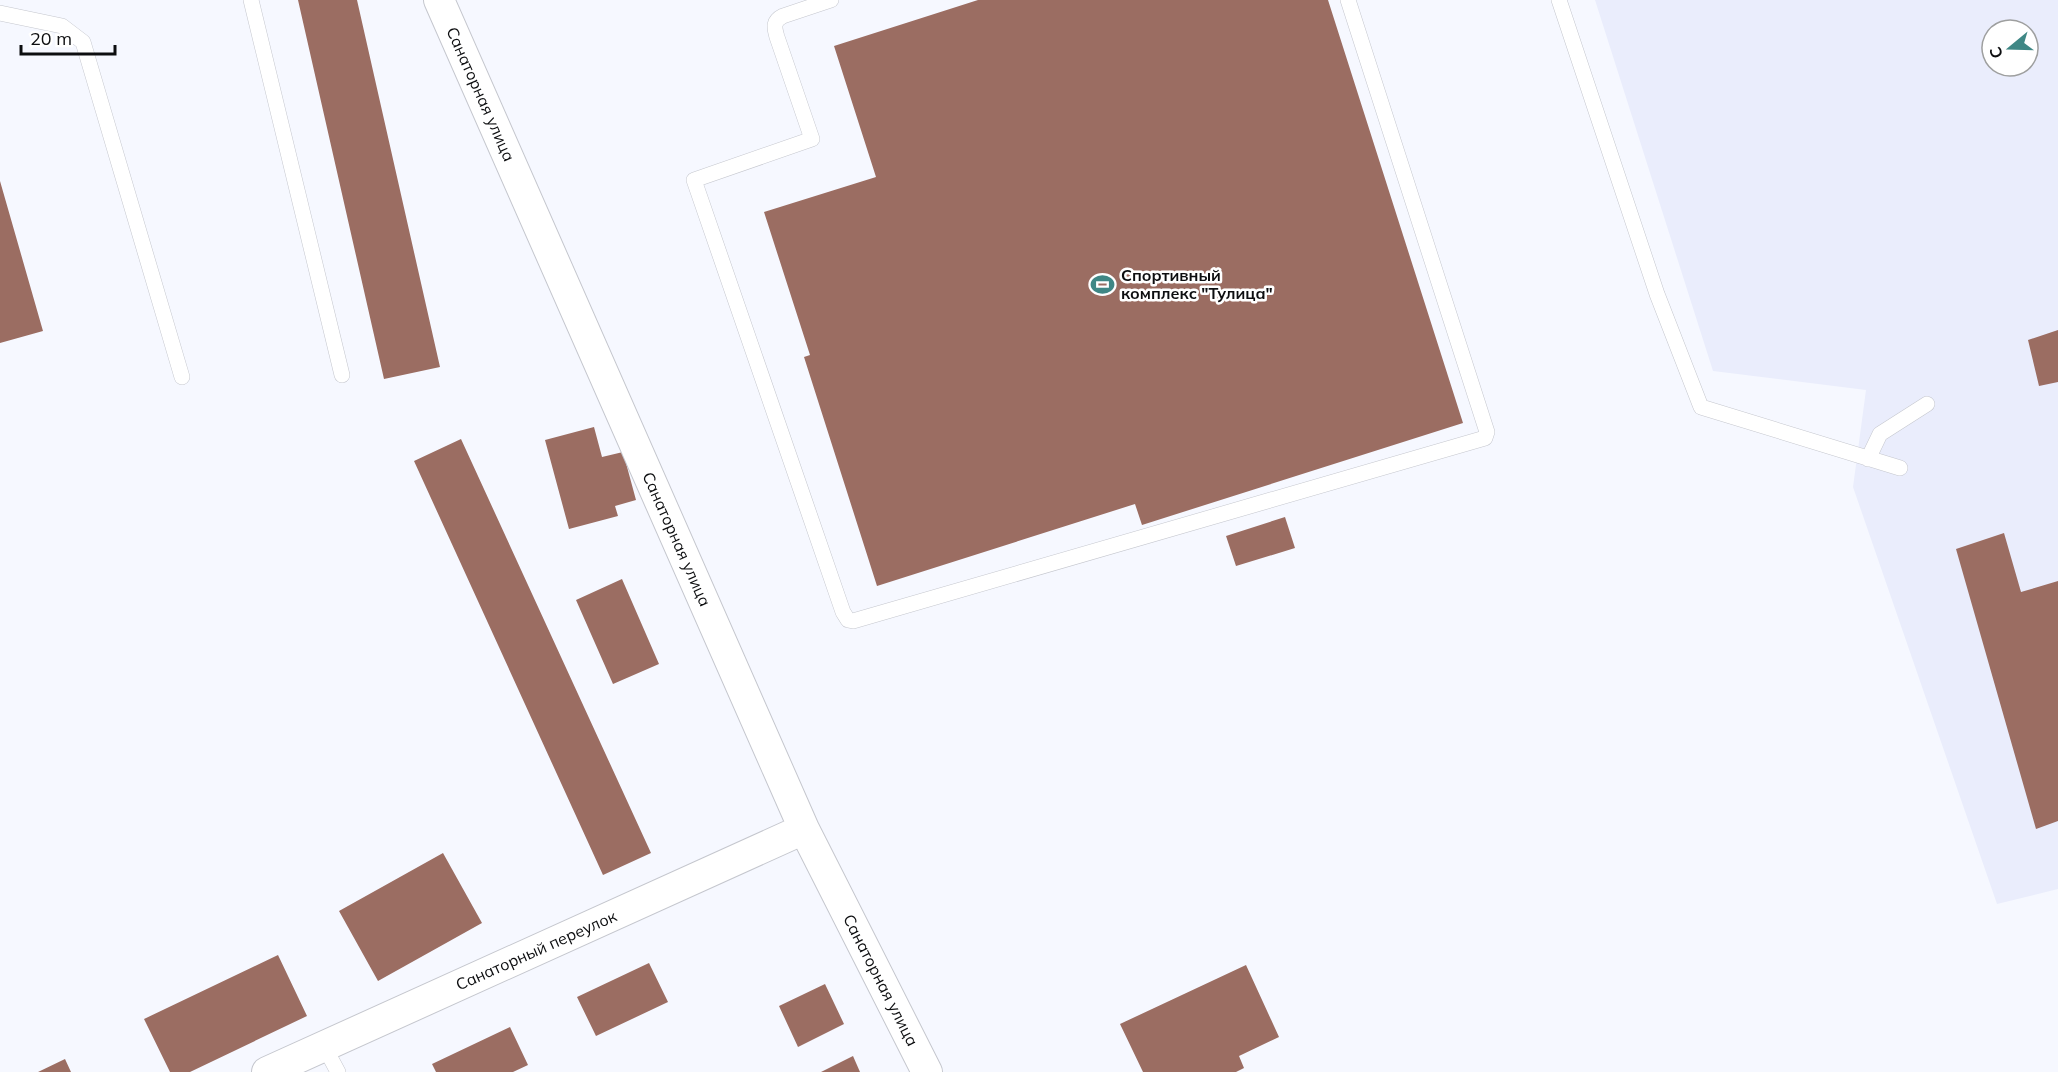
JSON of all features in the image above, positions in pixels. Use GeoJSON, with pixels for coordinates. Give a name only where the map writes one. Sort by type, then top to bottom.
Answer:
{"type":"FeatureCollection","features":[{"type":"Feature","properties":{"kind":"street","name":"Санаторная улица"},"geometry":{"type":"LineString","coordinates":[[442,1],[804,829],[927,1072]]}},
{"type":"Feature","properties":{"kind":"street","name":"Санаторный переулок"},"geometry":{"type":"LineString","coordinates":[[267,1072],[804,829]]}},
{"type":"Feature","properties":{"kind":"lane"},"geometry":{"type":"LineString","coordinates":[[251,0],[342,375]]}},
{"type":"Feature","properties":{"kind":"lane"},"geometry":{"type":"LineString","coordinates":[[831,0],[783,16],[774,24],[812,140],[694,180],[843,612],[848,620],[853,621],[1485,438],[1487,432],[1348,0]]}},
{"type":"Feature","properties":{"kind":"lane"},"geometry":{"type":"LineString","coordinates":[[1559,0],[1657,294],[1701,407],[1900,468]]}},
{"type":"Feature","properties":{"kind":"lane"},"geometry":{"type":"LineString","coordinates":[[0,13],[62,26],[83,42],[182,377]]}},
{"type":"Feature","properties":{"kind":"lane"},"geometry":{"type":"LineString","coordinates":[[1868,459],[1880,434],[1928,404]]}},
{"type":"Feature","properties":{"kind":"lane"},"geometry":{"type":"LineString","coordinates":[[324,1046],[338,1072]]}},
{"type":"Feature","properties":{"kind":"shaded area"},"geometry":{"type":"Polygon","coordinates":[[[1595,0],[2058,0],[2058,889],[1997,904],[1853,487],[1866,390],[1713,371],[1595,0]]]}},
{"type":"Feature","properties":{"kind":"building"},"geometry":{"type":"Polygon","coordinates":[[[298,0],[357,0],[440,367],[384,379],[298,0]]]}},
{"type":"Feature","properties":{"kind":"building","name":"Спортивный комплекс \"Тулица\""},"geometry":{"type":"Polygon","coordinates":[[[978,0],[1328,0],[1463,423],[1142,525],[1135,504],[877,586],[804,357],[810,355],[764,212],[876,177],[834,46],[978,0]]]}},
{"type":"Feature","properties":{"kind":"building"},"geometry":{"type":"Polygon","coordinates":[[[0,181],[43,331],[0,343],[0,181]]]}},
{"type":"Feature","properties":{"kind":"building"},"geometry":{"type":"Polygon","coordinates":[[[2058,330],[2058,382],[2039,386],[2028,340],[2058,330]]]}},
{"type":"Feature","properties":{"kind":"building"},"geometry":{"type":"Polygon","coordinates":[[[594,427],[602,457],[623,452],[636,500],[615,506],[618,516],[569,529],[545,440],[594,427]]]}},
{"type":"Feature","properties":{"kind":"building"},"geometry":{"type":"Polygon","coordinates":[[[461,439],[651,853],[603,875],[414,461],[461,439]]]}},
{"type":"Feature","properties":{"kind":"building"},"geometry":{"type":"Polygon","coordinates":[[[1285,517],[1295,548],[1236,566],[1226,536],[1285,517]]]}},
{"type":"Feature","properties":{"kind":"building"},"geometry":{"type":"Polygon","coordinates":[[[2004,533],[2021,592],[2058,581],[2058,821],[2036,829],[1956,549],[2004,533]]]}},
{"type":"Feature","properties":{"kind":"building"},"geometry":{"type":"Polygon","coordinates":[[[622,579],[659,664],[613,684],[576,600],[622,579]]]}},
{"type":"Feature","properties":{"kind":"building"},"geometry":{"type":"Polygon","coordinates":[[[443,853],[482,923],[378,981],[339,911],[443,853]]]}},
{"type":"Feature","properties":{"kind":"building"},"geometry":{"type":"Polygon","coordinates":[[[278,955],[307,1016],[190,1072],[170,1072],[144,1019],[278,955]]]}},
{"type":"Feature","properties":{"kind":"building"},"geometry":{"type":"Polygon","coordinates":[[[649,963],[668,1002],[596,1036],[577,997],[649,963]]]}},
{"type":"Feature","properties":{"kind":"building"},"geometry":{"type":"Polygon","coordinates":[[[1246,965],[1279,1037],[1239,1056],[1244,1068],[1236,1072],[1143,1072],[1120,1024],[1246,965]]]}},
{"type":"Feature","properties":{"kind":"building"},"geometry":{"type":"Polygon","coordinates":[[[825,984],[844,1024],[798,1047],[779,1006],[825,984]]]}},
{"type":"Feature","properties":{"kind":"building"},"geometry":{"type":"Polygon","coordinates":[[[510,1027],[528,1065],[513,1072],[436,1072],[432,1064],[510,1027]]]}},
{"type":"Feature","properties":{"kind":"building"},"geometry":{"type":"Polygon","coordinates":[[[853,1056],[860,1072],[821,1072],[853,1056]]]}},
{"type":"Feature","properties":{"kind":"building"},"geometry":{"type":"Polygon","coordinates":[[[65,1059],[71,1072],[38,1072],[65,1059]]]}},
{"type":"Feature","properties":{"kind":"place","name":"Спортивный комплекс \"Тулица\""},"geometry":{"type":"Point","coordinates":[1103,284]}}]}
